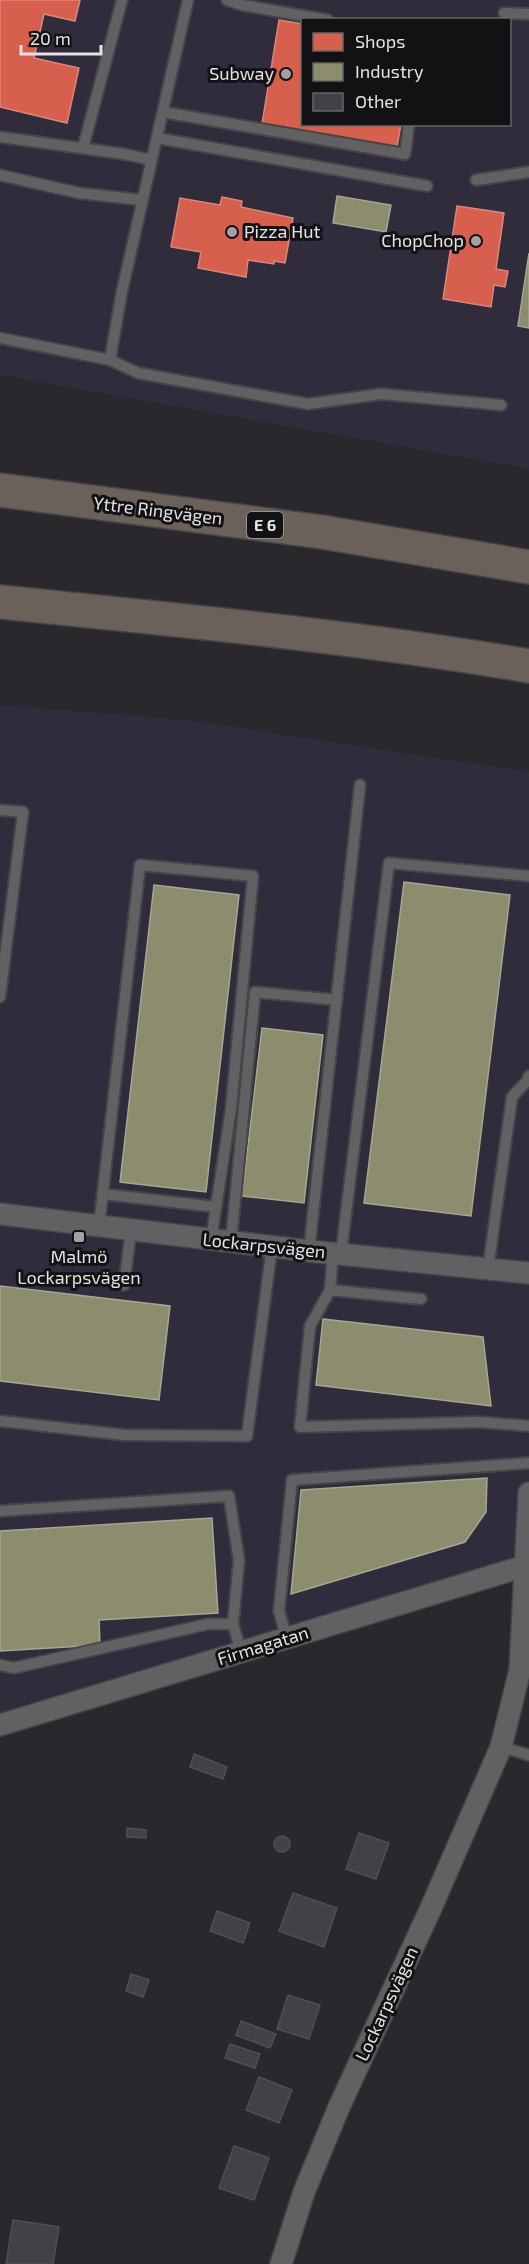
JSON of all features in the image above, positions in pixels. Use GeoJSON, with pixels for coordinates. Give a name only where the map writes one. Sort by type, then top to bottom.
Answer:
{"type":"FeatureCollection","features":[{"type":"Feature","properties":{"kind":"highway"},"geometry":{"type":"LineString","coordinates":[[0,472],[322,532]]}},
{"type":"Feature","properties":{"kind":"highway","name":"Yttre Ringvägen"},"geometry":{"type":"LineString","coordinates":[[0,490],[322,532],[529,567]]}},
{"type":"Feature","properties":{"kind":"highway"},"geometry":{"type":"LineString","coordinates":[[0,602],[274,629],[443,651],[529,666]]}},
{"type":"Feature","properties":{"kind":"highway"},"geometry":{"type":"LineString","coordinates":[[0,616],[274,629]]}},
{"type":"Feature","properties":{"kind":"street","name":"Lockarpsvägen"},"geometry":{"type":"LineString","coordinates":[[0,1214],[131,1231],[529,1274]]}},
{"type":"Feature","properties":{"kind":"street","name":"Lockarpsvägen"},"geometry":{"type":"LineString","coordinates":[[281,2264],[304,2192],[339,2107],[432,1908],[501,1747],[520,1670],[529,1493]]}},
{"type":"Feature","properties":{"kind":"street","name":"Firmagatan"},"geometry":{"type":"LineString","coordinates":[[0,1725],[527,1566]]}},
{"type":"Feature","properties":{"kind":"lane"},"geometry":{"type":"LineString","coordinates":[[83,148],[122,0]]}},
{"type":"Feature","properties":{"kind":"lane"},"geometry":{"type":"LineString","coordinates":[[110,360],[122,291],[188,0]]}},
{"type":"Feature","properties":{"kind":"lane"},"geometry":{"type":"LineString","coordinates":[[227,0],[242,5],[317,18]]}},
{"type":"Feature","properties":{"kind":"lane"},"geometry":{"type":"LineString","coordinates":[[504,13],[529,14]]}},
{"type":"Feature","properties":{"kind":"lane"},"geometry":{"type":"LineString","coordinates":[[163,112],[405,154],[410,126]]}},
{"type":"Feature","properties":{"kind":"lane"},"geometry":{"type":"LineString","coordinates":[[0,138],[83,148],[152,160]]}},
{"type":"Feature","properties":{"kind":"lane"},"geometry":{"type":"LineString","coordinates":[[157,138],[426,186]]}},
{"type":"Feature","properties":{"kind":"lane"},"geometry":{"type":"LineString","coordinates":[[476,180],[529,172]]}},
{"type":"Feature","properties":{"kind":"lane"},"geometry":{"type":"LineString","coordinates":[[0,175],[79,193],[142,200]]}},
{"type":"Feature","properties":{"kind":"lane"},"geometry":{"type":"LineString","coordinates":[[0,338],[110,360],[138,373],[308,404],[381,394],[501,405]]}},
{"type":"Feature","properties":{"kind":"lane"},"geometry":{"type":"LineString","coordinates":[[309,1251],[360,785]]}},
{"type":"Feature","properties":{"kind":"lane"},"geometry":{"type":"LineString","coordinates":[[0,810],[22,813],[4,934],[0,997]]}},
{"type":"Feature","properties":{"kind":"lane"},"geometry":{"type":"LineString","coordinates":[[529,876],[389,863],[337,1254],[330,1290],[310,1326],[300,1427],[478,1422],[529,1426]]}},
{"type":"Feature","properties":{"kind":"lane"},"geometry":{"type":"LineString","coordinates":[[99,1226],[140,865],[254,876],[231,1109],[216,1207],[221,1241]]}},
{"type":"Feature","properties":{"kind":"lane"},"geometry":{"type":"LineString","coordinates":[[221,1241],[255,992],[337,1000]]}},
{"type":"Feature","properties":{"kind":"lane"},"geometry":{"type":"LineString","coordinates":[[488,1269],[512,1097],[529,1076]]}},
{"type":"Feature","properties":{"kind":"lane"},"geometry":{"type":"LineString","coordinates":[[103,1194],[216,1207]]}},
{"type":"Feature","properties":{"kind":"lane"},"geometry":{"type":"LineString","coordinates":[[124,1285],[131,1231]]}},
{"type":"Feature","properties":{"kind":"lane"},"geometry":{"type":"LineString","coordinates":[[0,1421],[125,1435],[247,1436],[272,1246]]}},
{"type":"Feature","properties":{"kind":"lane"},"geometry":{"type":"LineString","coordinates":[[330,1290],[422,1299]]}},
{"type":"Feature","properties":{"kind":"lane"},"geometry":{"type":"LineString","coordinates":[[287,1639],[279,1611],[292,1480],[529,1463]]}},
{"type":"Feature","properties":{"kind":"lane"},"geometry":{"type":"LineString","coordinates":[[0,1511],[229,1496],[239,1560],[233,1624],[241,1652]]}},
{"type":"Feature","properties":{"kind":"lane"},"geometry":{"type":"LineString","coordinates":[[0,1665],[14,1668],[208,1624],[233,1624]]}},
{"type":"Feature","properties":{"kind":"lane"},"geometry":{"type":"LineString","coordinates":[[501,1747],[529,1755]]}},
{"type":"Feature","properties":{"kind":"shaded area"},"geometry":{"type":"Polygon","coordinates":[[[0,0],[529,0],[529,469],[0,375],[0,0]]]}},
{"type":"Feature","properties":{"kind":"shaded area"},"geometry":{"type":"Polygon","coordinates":[[[0,705],[186,720],[529,772],[529,1568],[259,1639],[0,1737],[0,705]]]}},
{"type":"Feature","properties":{"kind":"building: Shops"},"geometry":{"type":"Polygon","coordinates":[[[0,0],[80,0],[75,21],[44,14],[34,58],[79,68],[67,123],[0,107],[0,0]]]}},
{"type":"Feature","properties":{"kind":"building: Shops","name":"Subway"},"geometry":{"type":"Polygon","coordinates":[[[279,20],[301,24],[301,126],[401,126],[397,147],[262,124],[279,20]]]}},
{"type":"Feature","properties":{"kind":"building: Shops","name":"Pizza Hut"},"geometry":{"type":"Polygon","coordinates":[[[222,197],[242,201],[241,207],[293,218],[285,263],[274,261],[274,264],[248,260],[246,277],[198,268],[201,252],[171,247],[180,198],[220,205],[222,197]]]}},
{"type":"Feature","properties":{"kind":"building: Shops","name":"ChopChop"},"geometry":{"type":"Polygon","coordinates":[[[457,206],[504,213],[496,269],[508,271],[505,287],[494,285],[491,307],[443,299],[457,206]]]}},
{"type":"Feature","properties":{"kind":"building: Industry"},"geometry":{"type":"Polygon","coordinates":[[[337,196],[391,205],[386,232],[333,223],[337,196]]]}},
{"type":"Feature","properties":{"kind":"building: Industry"},"geometry":{"type":"Polygon","coordinates":[[[529,253],[529,328],[518,326],[529,253]]]}},
{"type":"Feature","properties":{"kind":"building: Industry"},"geometry":{"type":"Polygon","coordinates":[[[404,882],[510,895],[471,1216],[364,1203],[404,882]]]}},
{"type":"Feature","properties":{"kind":"building: Industry"},"geometry":{"type":"Polygon","coordinates":[[[154,885],[239,895],[206,1192],[120,1182],[154,885]]]}},
{"type":"Feature","properties":{"kind":"building: Industry"},"geometry":{"type":"Polygon","coordinates":[[[262,1028],[323,1035],[304,1203],[242,1196],[262,1028]]]}},
{"type":"Feature","properties":{"kind":"building: Industry"},"geometry":{"type":"Polygon","coordinates":[[[0,1286],[170,1306],[159,1400],[0,1381],[0,1286]]]}},
{"type":"Feature","properties":{"kind":"building: Industry"},"geometry":{"type":"Polygon","coordinates":[[[323,1319],[483,1337],[491,1406],[316,1385],[323,1319]]]}},
{"type":"Feature","properties":{"kind":"building: Industry"},"geometry":{"type":"Polygon","coordinates":[[[487,1478],[486,1512],[465,1542],[291,1594],[301,1490],[487,1478]]]}},
{"type":"Feature","properties":{"kind":"building: Industry"},"geometry":{"type":"Polygon","coordinates":[[[212,1518],[218,1613],[99,1620],[100,1645],[0,1651],[0,1531],[212,1518]]]}},
{"type":"Feature","properties":{"kind":"building: Other"},"geometry":{"type":"Polygon","coordinates":[[[194,1754],[227,1767],[223,1779],[190,1767],[194,1754]]]}},
{"type":"Feature","properties":{"kind":"building: Other"},"geometry":{"type":"Polygon","coordinates":[[[127,1828],[146,1830],[146,1838],[127,1837],[127,1828]]]}},
{"type":"Feature","properties":{"kind":"building: Other"},"geometry":{"type":"Polygon","coordinates":[[[359,1833],[389,1843],[376,1879],[346,1869],[359,1833]]]}},
{"type":"Feature","properties":{"kind":"building: Other"},"geometry":{"type":"Polygon","coordinates":[[[279,1836],[285,1836],[290,1844],[288,1850],[279,1852],[274,1847],[274,1841],[279,1836]]]}},
{"type":"Feature","properties":{"kind":"building: Other"},"geometry":{"type":"Polygon","coordinates":[[[293,1893],[337,1908],[324,1947],[279,1931],[293,1893]]]}},
{"type":"Feature","properties":{"kind":"building: Other"},"geometry":{"type":"Polygon","coordinates":[[[217,1911],[250,1923],[243,1943],[210,1931],[217,1911]]]}},
{"type":"Feature","properties":{"kind":"building: Other"},"geometry":{"type":"Polygon","coordinates":[[[131,1974],[149,1980],[143,1997],[126,1991],[131,1974]]]}},
{"type":"Feature","properties":{"kind":"building: Other"},"geometry":{"type":"Polygon","coordinates":[[[288,1995],[320,2005],[309,2039],[277,2029],[288,1995]]]}},
{"type":"Feature","properties":{"kind":"building: Other"},"geometry":{"type":"Polygon","coordinates":[[[241,2021],[276,2034],[270,2048],[236,2035],[241,2021]]]}},
{"type":"Feature","properties":{"kind":"building: Other"},"geometry":{"type":"Polygon","coordinates":[[[230,2044],[260,2054],[255,2068],[225,2058],[230,2044]]]}},
{"type":"Feature","properties":{"kind":"building: Other"},"geometry":{"type":"Polygon","coordinates":[[[259,2077],[292,2090],[279,2123],[246,2110],[259,2077]]]}},
{"type":"Feature","properties":{"kind":"building: Other"},"geometry":{"type":"Polygon","coordinates":[[[234,2146],[269,2158],[254,2200],[219,2188],[234,2146]]]}},
{"type":"Feature","properties":{"kind":"building: Other"},"geometry":{"type":"Polygon","coordinates":[[[13,2220],[59,2227],[53,2264],[6,2264],[13,2220]]]}},
{"type":"Feature","properties":{"kind":"place","name":"Subway"},"geometry":{"type":"Point","coordinates":[286,74]}},
{"type":"Feature","properties":{"kind":"place","name":"Pizza Hut"},"geometry":{"type":"Point","coordinates":[232,232]}},
{"type":"Feature","properties":{"kind":"place","name":"ChopChop"},"geometry":{"type":"Point","coordinates":[476,241]}},
{"type":"Feature","properties":{"kind":"place","name":"Malmö Lockarpsvägen"},"geometry":{"type":"Point","coordinates":[79,1237]}}]}
